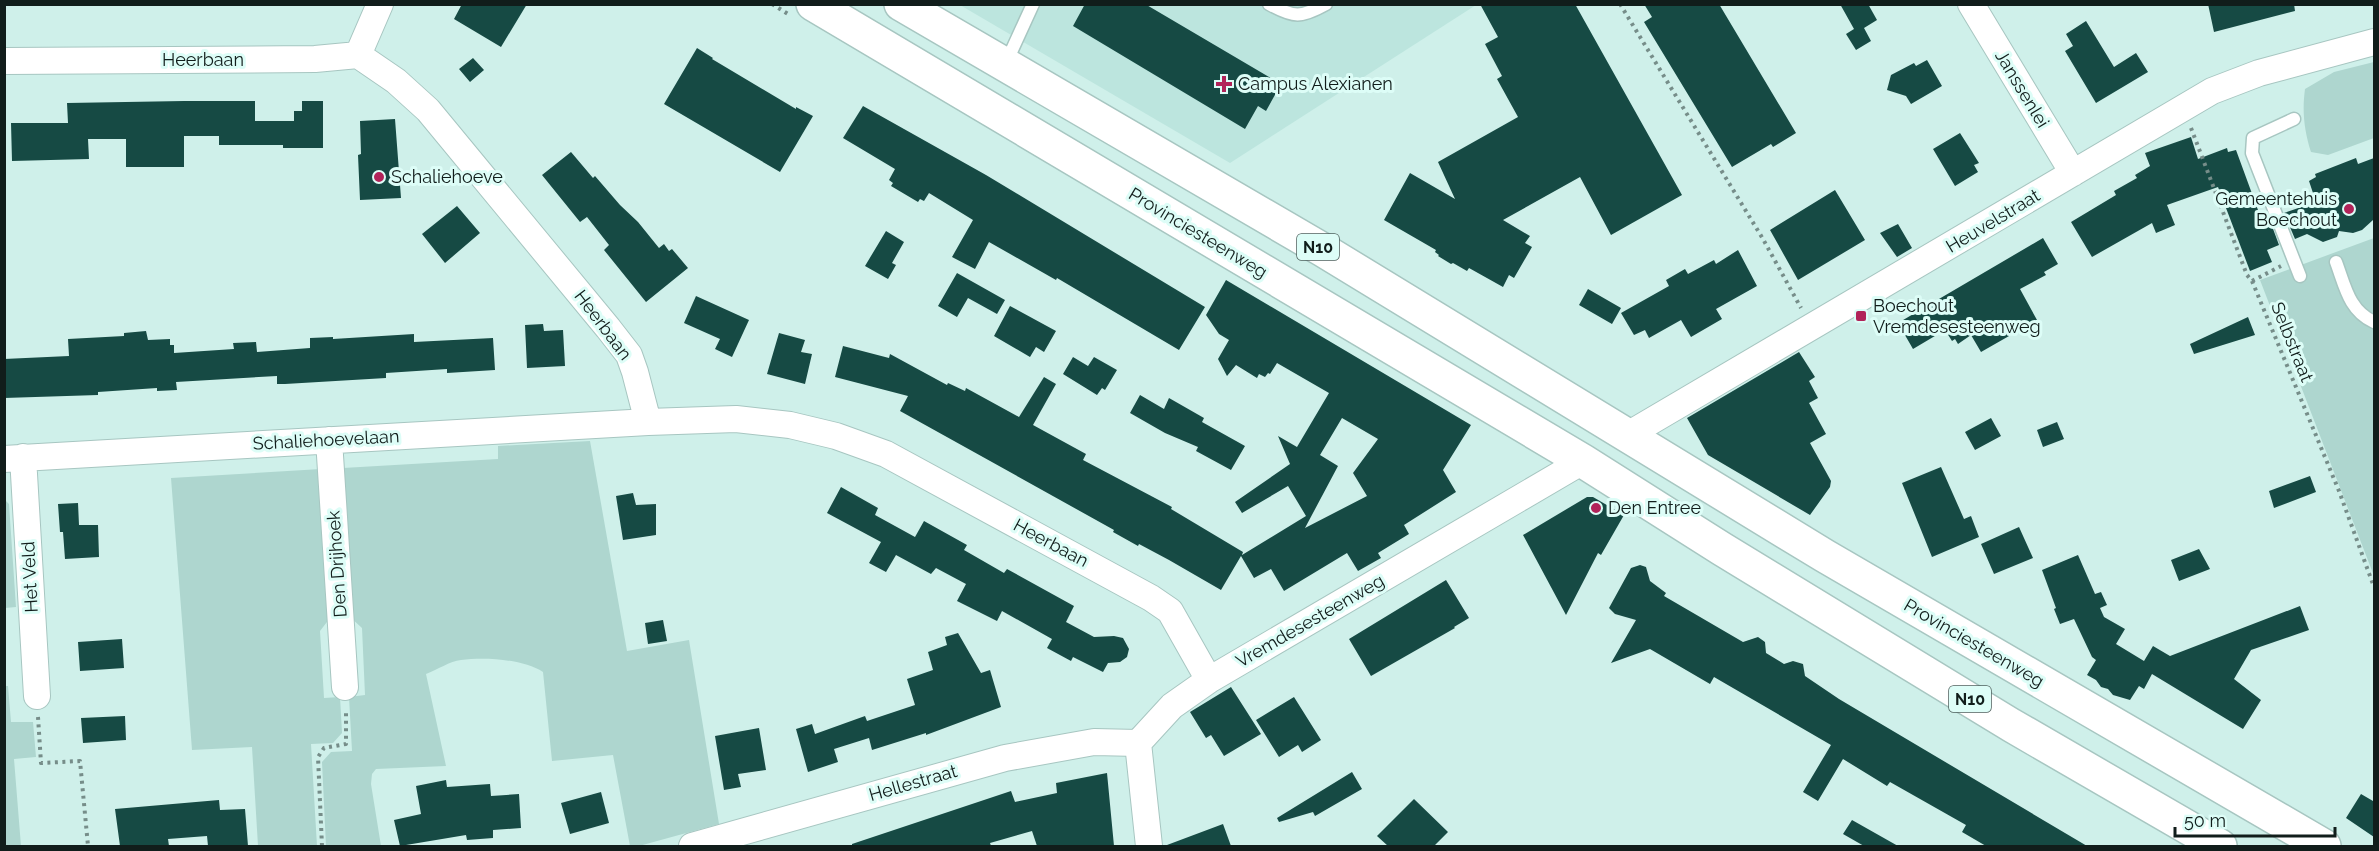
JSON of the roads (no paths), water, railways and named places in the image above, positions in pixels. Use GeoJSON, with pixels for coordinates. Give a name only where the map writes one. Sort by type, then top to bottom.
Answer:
{"type":"FeatureCollection","features":[{"type":"Feature","properties":{"kind":"main road","name":"Provinciesteenweg"},"geometry":{"type":"LineString","coordinates":[[813,4],[1582,461],[1991,712],[2220,846]]}},
{"type":"Feature","properties":{"kind":"main road","name":"Provinciesteenweg"},"geometry":{"type":"LineString","coordinates":[[901,4],[1323,250],[1825,556],[2324,846]]}},
{"type":"Feature","properties":{"kind":"main road"},"geometry":{"type":"LineString","coordinates":[[1582,461],[1626,436]]}},
{"type":"Feature","properties":{"kind":"street"},"geometry":{"type":"LineString","coordinates":[[358,55],[380,4]]}},
{"type":"Feature","properties":{"kind":"street","name":"Janssenlei"},"geometry":{"type":"LineString","coordinates":[[1971,4],[2073,173]]}},
{"type":"Feature","properties":{"kind":"street","name":"Heuvelstraat"},"geometry":{"type":"LineString","coordinates":[[1626,436],[2212,91],[2259,73],[2374,42]]}},
{"type":"Feature","properties":{"kind":"street","name":"Heerbaan"},"geometry":{"type":"LineString","coordinates":[[4,61],[315,59],[358,55],[396,81],[428,110],[608,328],[629,355],[648,422],[736,419],[790,425],[836,436],[886,454],[1151,598],[1170,611],[1209,680]]}},
{"type":"Feature","properties":{"kind":"street","name":"Schaliehoevelaan"},"geometry":{"type":"LineString","coordinates":[[14,458],[648,422]]}},
{"type":"Feature","properties":{"kind":"street","name":"Den Drijhoek"},"geometry":{"type":"LineString","coordinates":[[329,440],[345,687]]}},
{"type":"Feature","properties":{"kind":"street","name":"Het Veld"},"geometry":{"type":"LineString","coordinates":[[14,458],[37,696]]}},
{"type":"Feature","properties":{"kind":"street","name":"Vremdesesteenweg"},"geometry":{"type":"LineString","coordinates":[[1138,743],[1172,706],[1209,680],[1582,461]]}},
{"type":"Feature","properties":{"kind":"street","name":"Hellestraat"},"geometry":{"type":"LineString","coordinates":[[692,846],[1005,758],[1094,742],[1138,743]]}},
{"type":"Feature","properties":{"kind":"street"},"geometry":{"type":"LineString","coordinates":[[1138,743],[1149,846]]}},
{"type":"Feature","properties":{"kind":"lane"},"geometry":{"type":"LineString","coordinates":[[1006,64],[1032,4]]}},
{"type":"Feature","properties":{"kind":"lane"},"geometry":{"type":"LineString","coordinates":[[1269,4],[1288,15],[1306,15],[1326,4]]}},
{"type":"Feature","properties":{"kind":"lane"},"geometry":{"type":"LineString","coordinates":[[2294,119],[2253,138],[2252,153],[2300,276]]}},
{"type":"Feature","properties":{"kind":"lane"},"geometry":{"type":"LineString","coordinates":[[2336,262],[2354,308],[2364,318],[2374,322]]}},
{"type":"Feature","properties":{"kind":"place","name":"Campus Alexianen"},"geometry":{"type":"Point","coordinates":[1224,84]}},
{"type":"Feature","properties":{"kind":"place","name":"Schaliehoeve"},"geometry":{"type":"Point","coordinates":[379,177]}},
{"type":"Feature","properties":{"kind":"place","name":"Gemeentehuis Boechout"},"geometry":{"type":"Point","coordinates":[2349,209]}},
{"type":"Feature","properties":{"kind":"place","name":"Boechout Vremdesesteenweg"},"geometry":{"type":"Point","coordinates":[1861,316]}},
{"type":"Feature","properties":{"kind":"place","name":"Den Entree"},"geometry":{"type":"Point","coordinates":[1596,508]}}]}
